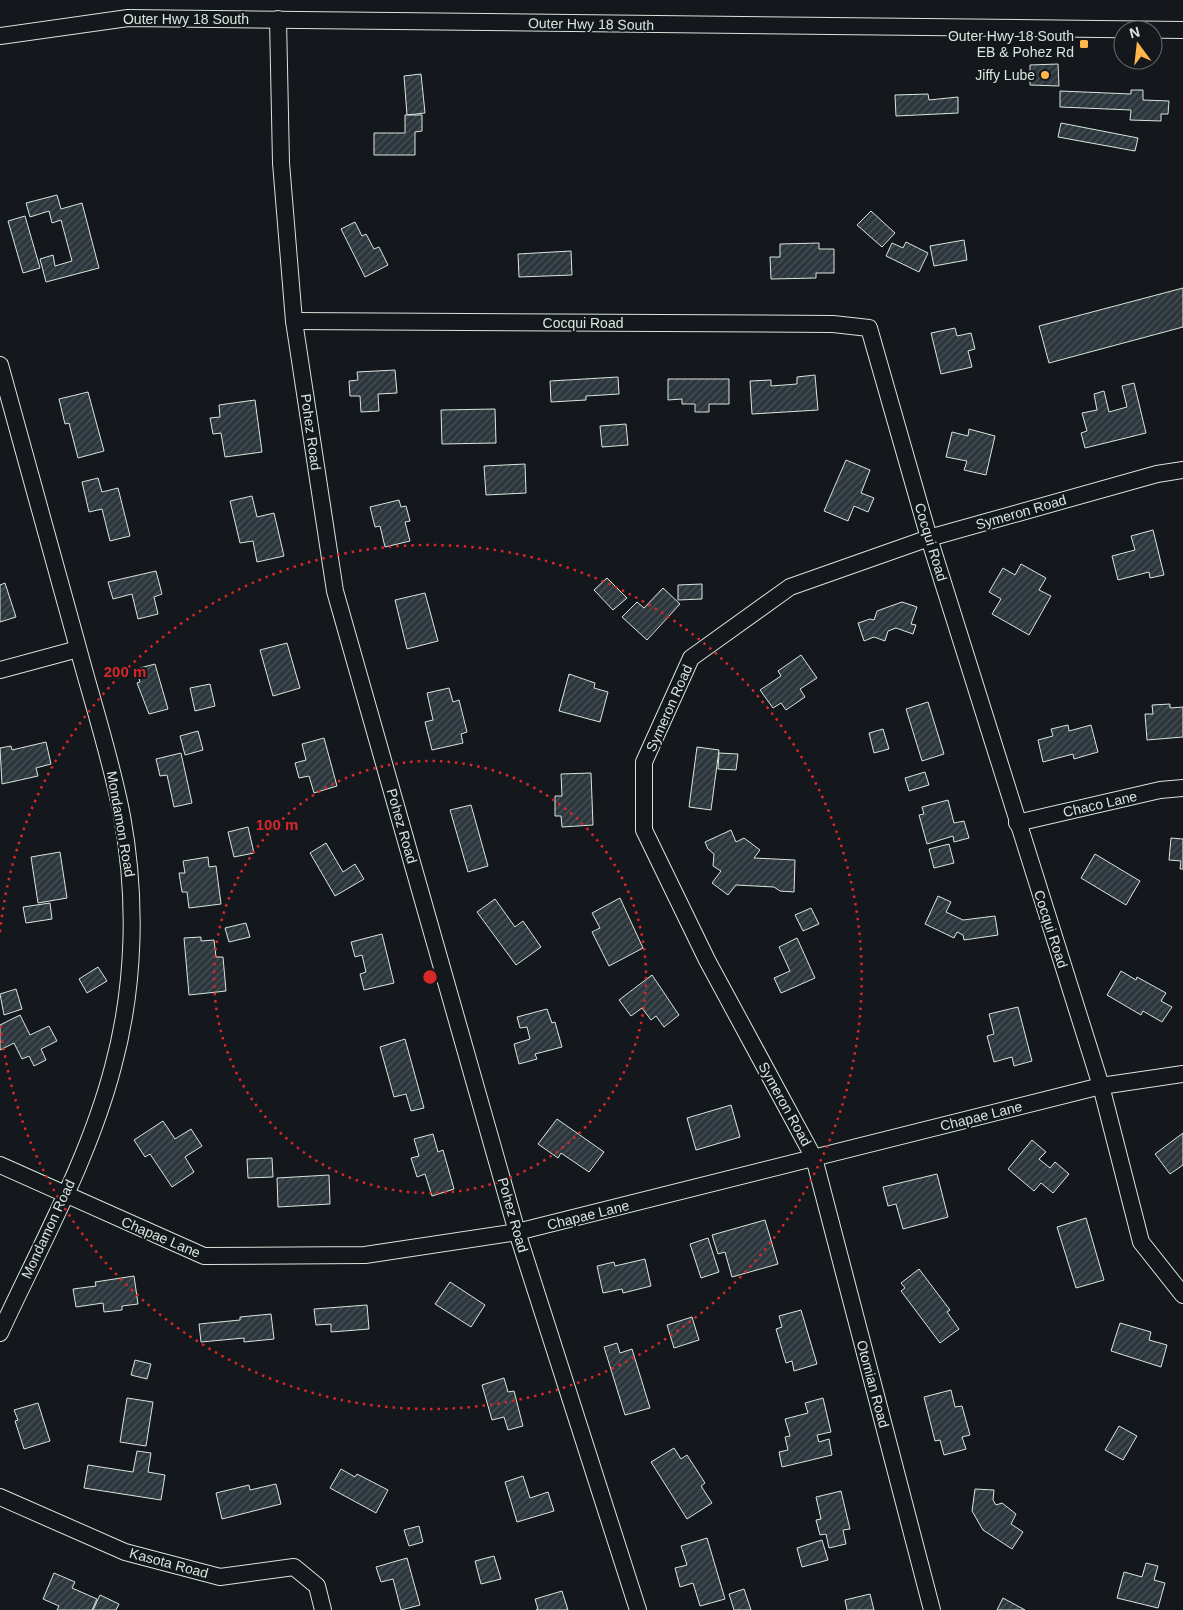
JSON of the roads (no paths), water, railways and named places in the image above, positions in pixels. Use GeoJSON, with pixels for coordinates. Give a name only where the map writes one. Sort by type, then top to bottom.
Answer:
{"type":"FeatureCollection","features":[{"type":"Feature","properties":{"kind":"street","name":"Outer Hwy 18 South"},"geometry":{"type":"LineString","coordinates":[[0,36],[128,18],[1183,30]]}},
{"type":"Feature","properties":{"kind":"street","name":"Pohez Road"},"geometry":{"type":"LineString","coordinates":[[278,19],[281,163],[294,321],[335,591],[517,1232],[638,1610]]}},
{"type":"Feature","properties":{"kind":"street","name":"Cocqui Road"},"geometry":{"type":"LineString","coordinates":[[294,321],[823,324],[869,328],[929,538],[1100,1086],[1141,1242],[1183,1295]]}},
{"type":"Feature","properties":{"kind":"street","name":"Mondamon Road"},"geometry":{"type":"LineString","coordinates":[[0,365],[105,744],[122,816],[131,882],[132,949],[124,1016],[114,1066],[98,1117],[0,1333]]}},
{"type":"Feature","properties":{"kind":"street","name":"Symeron Road"},"geometry":{"type":"LineString","coordinates":[[814,1158],[707,960],[644,830],[644,762],[691,658],[790,586],[929,538],[1158,474],[1183,470]]}},
{"type":"Feature","properties":{"kind":"street"},"geometry":{"type":"LineString","coordinates":[[0,670],[78,649]]}},
{"type":"Feature","properties":{"kind":"street","name":"Chaco Lane"},"geometry":{"type":"LineString","coordinates":[[1017,822],[1160,790],[1183,788]]}},
{"type":"Feature","properties":{"kind":"street","name":"Chapae Lane"},"geometry":{"type":"LineString","coordinates":[[0,1166],[204,1256],[365,1255],[517,1232],[1100,1086],[1183,1074]]}},
{"type":"Feature","properties":{"kind":"street","name":"Otomian Road"},"geometry":{"type":"LineString","coordinates":[[814,1158],[932,1610]]}},
{"type":"Feature","properties":{"kind":"street","name":"Kasota Road"},"geometry":{"type":"LineString","coordinates":[[0,1496],[125,1552],[220,1577],[294,1567],[317,1586],[324,1610]]}},
{"type":"Feature","properties":{"kind":"place","name":"Outer Hwy 18 South EB & Pohez Rd"},"geometry":{"type":"Point","coordinates":[1084,44]}},
{"type":"Feature","properties":{"kind":"place","name":"Jiffy Lube"},"geometry":{"type":"Point","coordinates":[1045,75]}}]}
